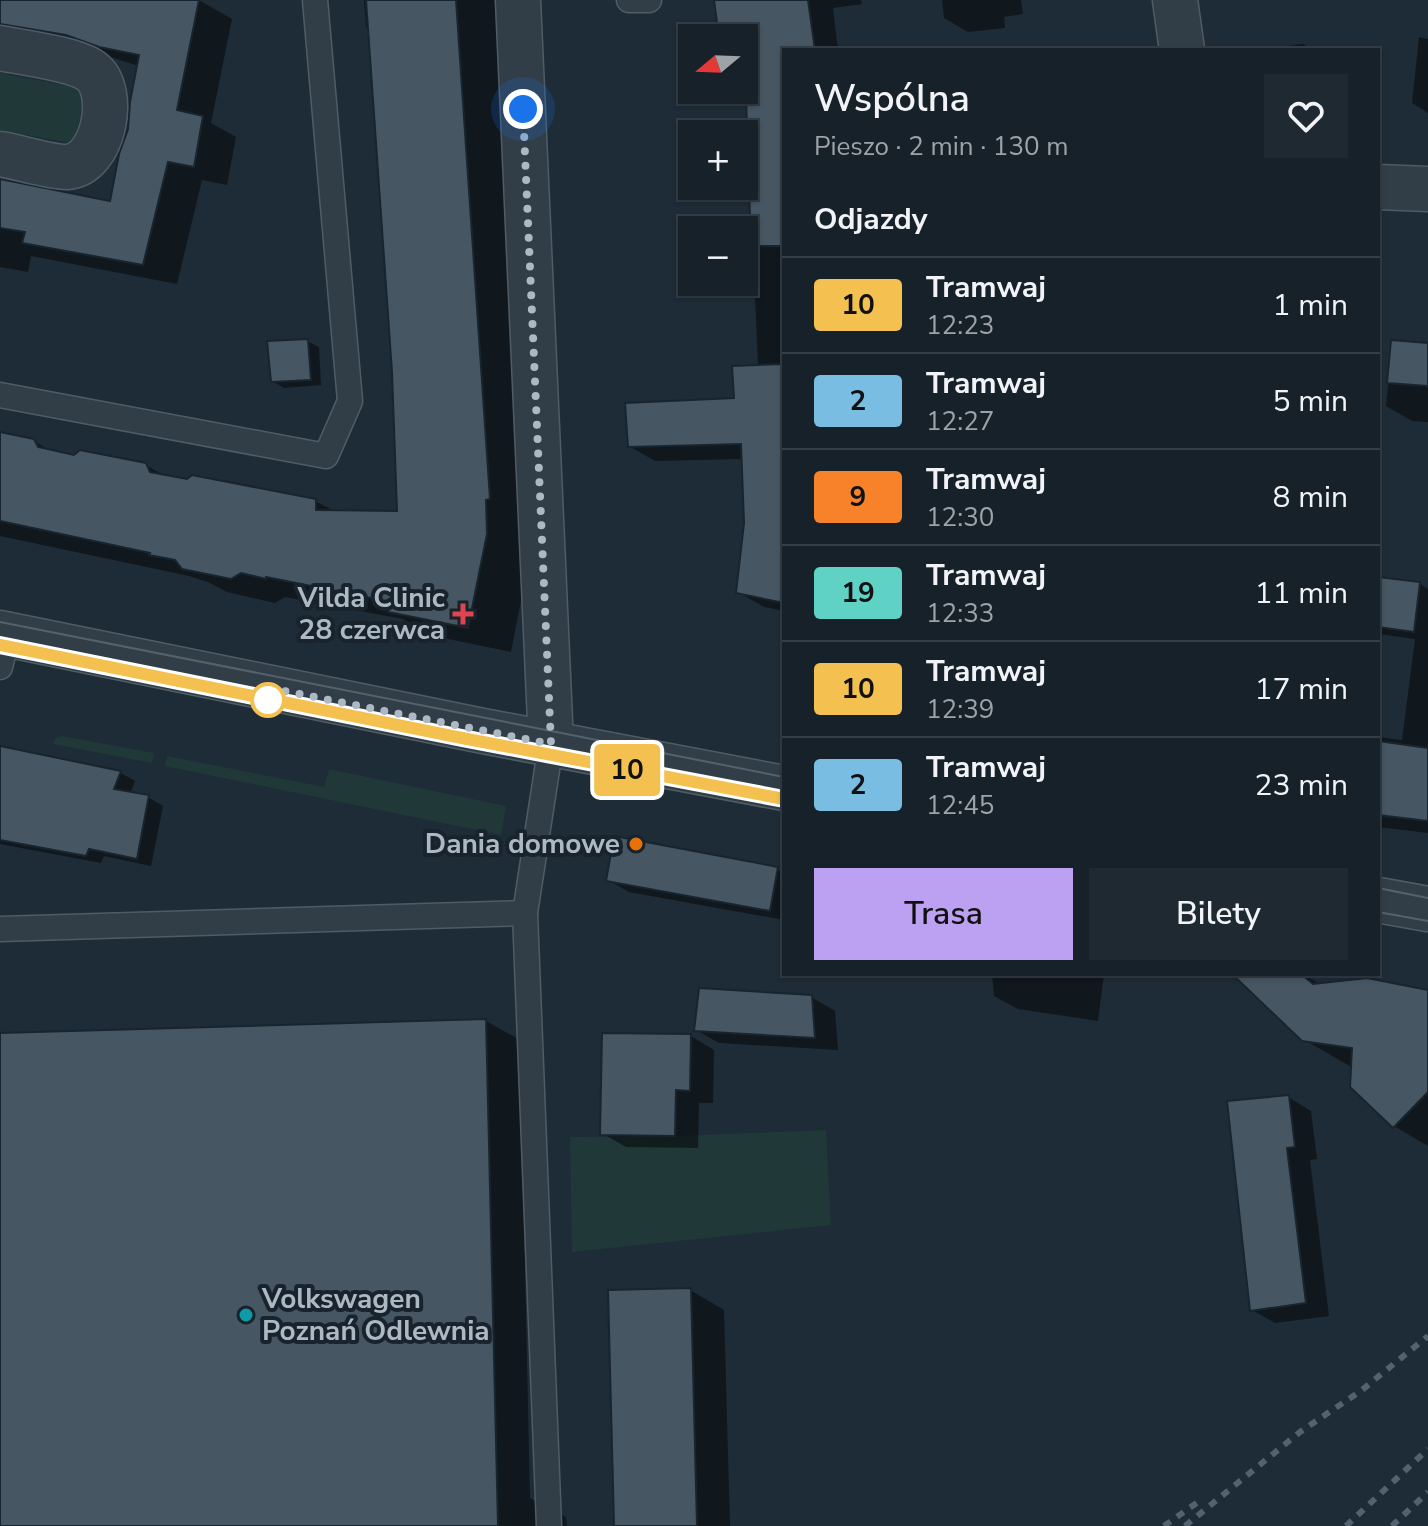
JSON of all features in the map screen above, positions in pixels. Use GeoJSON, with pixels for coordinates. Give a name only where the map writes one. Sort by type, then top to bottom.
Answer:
{"type":"FeatureCollection","features":[{"type":"Feature","properties":{"kind":"street"},"geometry":{"type":"LineString","coordinates":[[518,0],[551,744]]}},
{"type":"Feature","properties":{"kind":"street"},"geometry":{"type":"LineString","coordinates":[[1175,0],[1182,48]]}},
{"type":"Feature","properties":{"kind":"street"},"geometry":{"type":"LineString","coordinates":[[0,48],[53,58],[91,71],[102,87],[105,105],[96,148],[84,162],[68,167],[0,154]]}},
{"type":"Feature","properties":{"kind":"street"},"geometry":{"type":"LineString","coordinates":[[1380,187],[1428,189]]}},
{"type":"Feature","properties":{"kind":"street"},"geometry":{"type":"LineString","coordinates":[[3,645],[782,788]]}},
{"type":"Feature","properties":{"kind":"street"},"geometry":{"type":"LineString","coordinates":[[1380,900],[1428,909]]}},
{"type":"Feature","properties":{"kind":"lane"},"geometry":{"type":"LineString","coordinates":[[0,395],[326,456],[350,401],[315,0]]}},
{"type":"Feature","properties":{"kind":"lane"},"geometry":{"type":"LineString","coordinates":[[629,0],[649,0]]}},
{"type":"Feature","properties":{"kind":"lane"},"geometry":{"type":"LineString","coordinates":[[549,1526],[525,913],[551,744]]}},
{"type":"Feature","properties":{"kind":"lane"},"geometry":{"type":"LineString","coordinates":[[0,929],[525,913]]}},
{"type":"Feature","properties":{"kind":"green space"},"geometry":{"type":"Polygon","coordinates":[[[0,73],[85,89],[75,144],[0,130],[0,73]]]}},
{"type":"Feature","properties":{"kind":"green space"},"geometry":{"type":"Polygon","coordinates":[[[62,736],[154,753],[152,763],[53,744],[56,738],[62,736]]]}},
{"type":"Feature","properties":{"kind":"green space"},"geometry":{"type":"Polygon","coordinates":[[[167,756],[324,787],[329,769],[506,806],[501,835],[165,766],[167,756]]]}},
{"type":"Feature","properties":{"kind":"green space"},"geometry":{"type":"Polygon","coordinates":[[[826,1130],[831,1225],[572,1252],[570,1137],[826,1130]]]}},
{"type":"Feature","properties":{"kind":"building"},"geometry":{"type":"Polygon","coordinates":[[[0,0],[199,0],[177,110],[203,116],[194,167],[168,162],[143,265],[22,243],[25,232],[0,228],[0,179],[110,201],[119,154],[128,129],[139,55],[99,47],[66,35],[0,24],[0,0]]]}},
{"type":"Feature","properties":{"kind":"building"},"geometry":{"type":"Polygon","coordinates":[[[366,0],[456,0],[490,499],[486,500],[487,534],[468,628],[388,612],[391,602],[241,573],[231,579],[182,569],[175,560],[150,553],[0,521],[0,432],[34,439],[38,447],[74,455],[80,450],[146,463],[150,472],[187,479],[192,475],[316,499],[316,510],[397,511],[392,372],[366,0]]]}},
{"type":"Feature","properties":{"kind":"building"},"geometry":{"type":"Polygon","coordinates":[[[714,0],[808,0],[815,48],[782,48],[782,246],[758,246],[758,216],[750,216],[749,200],[758,200],[758,120],[747,120],[746,104],[758,104],[758,24],[717,24],[714,0]]]}},
{"type":"Feature","properties":{"kind":"building"},"geometry":{"type":"Polygon","coordinates":[[[308,339],[311,380],[271,382],[267,341],[308,339]]]}},
{"type":"Feature","properties":{"kind":"building"},"geometry":{"type":"Polygon","coordinates":[[[1391,340],[1428,343],[1428,386],[1387,383],[1391,340]]]}},
{"type":"Feature","properties":{"kind":"building"},"geometry":{"type":"Polygon","coordinates":[[[782,364],[782,603],[736,593],[744,523],[741,444],[628,447],[625,403],[734,398],[732,366],[782,364]]]}},
{"type":"Feature","properties":{"kind":"building"},"geometry":{"type":"Polygon","coordinates":[[[1380,577],[1420,582],[1414,632],[1380,627],[1380,577]]]}},
{"type":"Feature","properties":{"kind":"building"},"geometry":{"type":"Polygon","coordinates":[[[1380,741],[1428,748],[1428,821],[1380,815],[1380,741]]]}},
{"type":"Feature","properties":{"kind":"building"},"geometry":{"type":"Polygon","coordinates":[[[0,746],[121,771],[114,789],[149,795],[137,859],[89,849],[86,856],[0,840],[0,746]]]}},
{"type":"Feature","properties":{"kind":"building"},"geometry":{"type":"Polygon","coordinates":[[[614,836],[778,867],[770,911],[606,881],[614,836]]]}},
{"type":"Feature","properties":{"kind":"building"},"geometry":{"type":"Polygon","coordinates":[[[1234,976],[1303,976],[1313,984],[1367,978],[1428,990],[1428,1092],[1393,1128],[1350,1087],[1352,1048],[1302,1041],[1234,976]]]}},
{"type":"Feature","properties":{"kind":"building"},"geometry":{"type":"Polygon","coordinates":[[[699,988],[812,995],[815,1038],[694,1031],[699,988]]]}},
{"type":"Feature","properties":{"kind":"building","name":"Volkswagen Poznań Odlewnia"},"geometry":{"type":"Polygon","coordinates":[[[486,1019],[498,1526],[0,1526],[0,1033],[486,1019]]]}},
{"type":"Feature","properties":{"kind":"building"},"geometry":{"type":"Polygon","coordinates":[[[602,1033],[691,1034],[690,1091],[676,1090],[675,1136],[600,1135],[602,1033]]]}},
{"type":"Feature","properties":{"kind":"building"},"geometry":{"type":"Polygon","coordinates":[[[1289,1095],[1295,1147],[1287,1148],[1306,1303],[1250,1311],[1227,1101],[1289,1095]]]}},
{"type":"Feature","properties":{"kind":"building"},"geometry":{"type":"Polygon","coordinates":[[[691,1288],[697,1526],[614,1526],[608,1290],[691,1288]]]}},
{"type":"Feature","properties":{"kind":"tram line"},"geometry":{"type":"LineString","coordinates":[[0,622],[782,777]]}},
{"type":"Feature","properties":{"kind":"tram line"},"geometry":{"type":"LineString","coordinates":[[0,645],[481,742],[782,799]]}},
{"type":"Feature","properties":{"kind":"tram line","name":"10"},"geometry":{"type":"LineString","coordinates":[[0,645],[782,799]]}},
{"type":"Feature","properties":{"kind":"tram line"},"geometry":{"type":"LineString","coordinates":[[1380,888],[1428,898]]}},
{"type":"Feature","properties":{"kind":"tram line"},"geometry":{"type":"LineString","coordinates":[[1380,912],[1428,921]]}},
{"type":"Feature","properties":{"kind":"railway"},"geometry":{"type":"LineString","coordinates":[[1185,1526],[1300,1432],[1362,1390],[1428,1336]]}},
{"type":"Feature","properties":{"kind":"railway"},"geometry":{"type":"LineString","coordinates":[[1346,1526],[1428,1449]]}},
{"type":"Feature","properties":{"kind":"railway"},"geometry":{"type":"LineString","coordinates":[[1392,1526],[1428,1492]]}},
{"type":"Feature","properties":{"kind":"railway"},"geometry":{"type":"LineString","coordinates":[[1164,1526],[1198,1502]]}},
{"type":"Feature","properties":{"kind":"place","name":"Vilda Clinic 28 czerwca"},"geometry":{"type":"Point","coordinates":[463,614]}},
{"type":"Feature","properties":{"kind":"place","name":"Dania domowe"},"geometry":{"type":"Point","coordinates":[636,844]}},
{"type":"Feature","properties":{"kind":"place","name":"Volkswagen Poznań Odlewnia"},"geometry":{"type":"Point","coordinates":[246,1315]}},
{"type":"Feature","properties":{"kind":"route"},"geometry":{"type":"LineString","coordinates":[[268,700],[269,688],[551,744],[523,109]]}}]}
